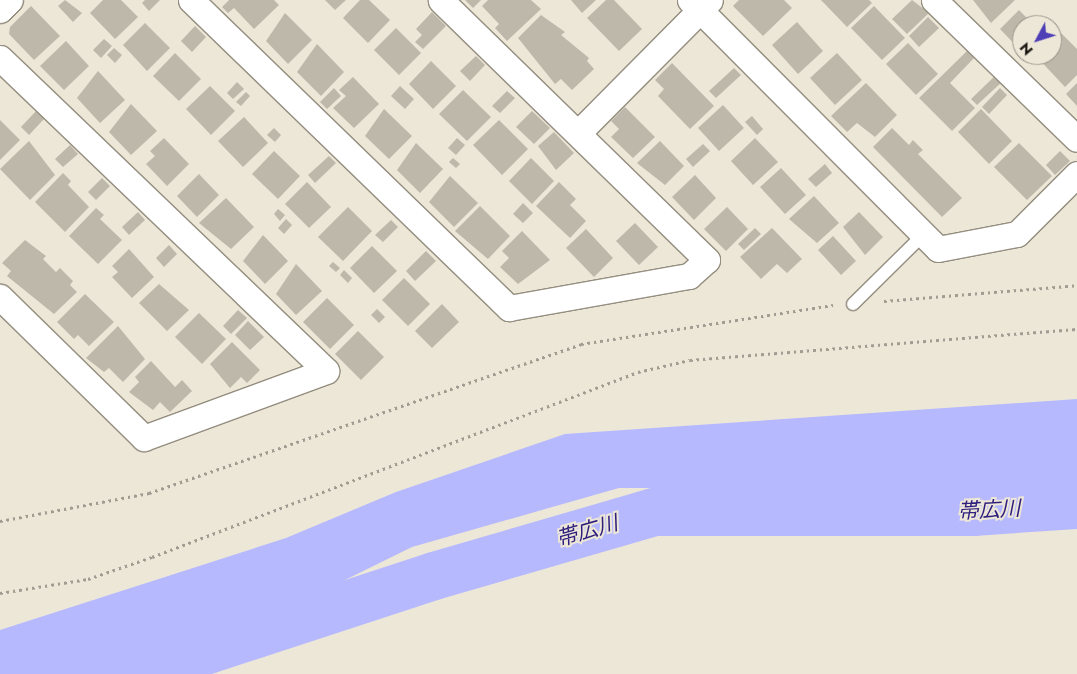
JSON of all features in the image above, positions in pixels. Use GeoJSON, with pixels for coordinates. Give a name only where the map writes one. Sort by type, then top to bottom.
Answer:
{"type":"FeatureCollection","features":[{"type":"Feature","properties":{"kind":"street"},"geometry":{"type":"LineString","coordinates":[[0,10],[10,0]]}},
{"type":"Feature","properties":{"kind":"street"},"geometry":{"type":"LineString","coordinates":[[191,0],[509,308],[689,276],[707,260],[441,0]]}},
{"type":"Feature","properties":{"kind":"street"},"geometry":{"type":"LineString","coordinates":[[934,0],[1077,139]]}},
{"type":"Feature","properties":{"kind":"street"},"geometry":{"type":"LineString","coordinates":[[578,133],[700,3],[938,248],[1017,234],[1077,174]]}},
{"type":"Feature","properties":{"kind":"street"},"geometry":{"type":"LineString","coordinates":[[0,58],[326,371],[144,438],[0,297]]}},
{"type":"Feature","properties":{"kind":"lane"},"geometry":{"type":"LineString","coordinates":[[853,304],[924,234]]}},
{"type":"Feature","properties":{"kind":"path"},"geometry":{"type":"LineString","coordinates":[[0,521],[149,494],[581,344],[752,314],[1077,285]]}},
{"type":"Feature","properties":{"kind":"path"},"geometry":{"type":"LineString","coordinates":[[0,593],[88,579],[152,557],[638,372],[690,360],[1077,329]]}},
{"type":"Feature","properties":{"kind":"water"},"geometry":{"type":"Polygon","coordinates":[[[1077,399],[1077,488],[619,488],[412,547],[154,674],[0,674],[0,630],[286,538],[396,492],[565,434],[1077,399]]]}},
{"type":"Feature","properties":{"kind":"building"},"geometry":{"type":"Polygon","coordinates":[[[65,0],[82,13],[73,22],[58,6],[65,0]]]}},
{"type":"Feature","properties":{"kind":"building"},"geometry":{"type":"Polygon","coordinates":[[[103,0],[121,0],[138,17],[115,39],[90,13],[103,0]]]}},
{"type":"Feature","properties":{"kind":"building"},"geometry":{"type":"Polygon","coordinates":[[[145,0],[160,0],[149,11],[142,3],[145,0]]]}},
{"type":"Feature","properties":{"kind":"building"},"geometry":{"type":"Polygon","coordinates":[[[229,0],[274,0],[279,5],[254,29],[234,8],[228,13],[222,7],[229,0]]]}},
{"type":"Feature","properties":{"kind":"building"},"geometry":{"type":"Polygon","coordinates":[[[325,0],[346,0],[335,10],[325,0]]]}},
{"type":"Feature","properties":{"kind":"building"},"geometry":{"type":"Polygon","coordinates":[[[360,0],[369,0],[390,20],[368,43],[343,18],[360,0]]]}},
{"type":"Feature","properties":{"kind":"building"},"geometry":{"type":"Polygon","coordinates":[[[465,0],[481,0],[473,8],[465,0]]]}},
{"type":"Feature","properties":{"kind":"building"},"geometry":{"type":"Polygon","coordinates":[[[488,0],[531,0],[541,9],[507,41],[495,28],[499,24],[482,6],[488,0]]]}},
{"type":"Feature","properties":{"kind":"building"},"geometry":{"type":"Polygon","coordinates":[[[571,0],[596,0],[582,13],[571,0]]]}},
{"type":"Feature","properties":{"kind":"building"},"geometry":{"type":"Polygon","coordinates":[[[606,0],[614,0],[642,29],[619,51],[587,18],[606,0]]]}},
{"type":"Feature","properties":{"kind":"building"},"geometry":{"type":"Polygon","coordinates":[[[739,0],[784,0],[792,8],[763,36],[733,6],[739,0]]]}},
{"type":"Feature","properties":{"kind":"building"},"geometry":{"type":"Polygon","coordinates":[[[821,0],[869,0],[872,3],[847,27],[821,0]]]}},
{"type":"Feature","properties":{"kind":"building"},"geometry":{"type":"Polygon","coordinates":[[[912,0],[929,13],[907,34],[892,19],[912,0]]]}},
{"type":"Feature","properties":{"kind":"building"},"geometry":{"type":"Polygon","coordinates":[[[973,0],[1015,0],[991,23],[973,0]]]}},
{"type":"Feature","properties":{"kind":"building"},"geometry":{"type":"Polygon","coordinates":[[[31,6],[60,36],[34,60],[9,34],[10,27],[31,6]]]}},
{"type":"Feature","properties":{"kind":"building"},"geometry":{"type":"Polygon","coordinates":[[[874,6],[905,38],[882,60],[851,28],[874,6]]]}},
{"type":"Feature","properties":{"kind":"building"},"geometry":{"type":"Polygon","coordinates":[[[1019,10],[1024,15],[1014,15],[1019,10]]]}},
{"type":"Feature","properties":{"kind":"building"},"geometry":{"type":"Polygon","coordinates":[[[432,12],[446,26],[423,49],[415,42],[422,35],[416,29],[432,12]]]}},
{"type":"Feature","properties":{"kind":"building"},"geometry":{"type":"Polygon","coordinates":[[[285,13],[312,40],[288,64],[266,41],[285,13]]]}},
{"type":"Feature","properties":{"kind":"building"},"geometry":{"type":"Polygon","coordinates":[[[541,15],[565,32],[561,35],[589,58],[587,61],[594,69],[572,90],[561,79],[555,84],[518,38],[541,15]]]}},
{"type":"Feature","properties":{"kind":"building"},"geometry":{"type":"Polygon","coordinates":[[[928,17],[939,28],[919,47],[909,36],[928,17]]]}},
{"type":"Feature","properties":{"kind":"building"},"geometry":{"type":"Polygon","coordinates":[[[1012,17],[1012,42],[1000,29],[1012,17]]]}},
{"type":"Feature","properties":{"kind":"building"},"geometry":{"type":"Polygon","coordinates":[[[797,22],[823,51],[798,74],[772,45],[797,22]]]}},
{"type":"Feature","properties":{"kind":"building"},"geometry":{"type":"Polygon","coordinates":[[[145,23],[170,48],[147,71],[123,45],[145,23]]]}},
{"type":"Feature","properties":{"kind":"building"},"geometry":{"type":"Polygon","coordinates":[[[195,26],[206,37],[192,52],[181,41],[195,26]]]}},
{"type":"Feature","properties":{"kind":"building"},"geometry":{"type":"Polygon","coordinates":[[[396,28],[421,53],[399,75],[374,50],[396,28]]]}},
{"type":"Feature","properties":{"kind":"building"},"geometry":{"type":"Polygon","coordinates":[[[1062,34],[1077,49],[1077,75],[1065,87],[1044,65],[1062,65],[1062,34]]]}},
{"type":"Feature","properties":{"kind":"building"},"geometry":{"type":"Polygon","coordinates":[[[104,39],[112,46],[101,58],[93,50],[104,39]]]}},
{"type":"Feature","properties":{"kind":"building"},"geometry":{"type":"Polygon","coordinates":[[[66,41],[89,66],[64,90],[40,66],[66,41]]]}},
{"type":"Feature","properties":{"kind":"building"},"geometry":{"type":"Polygon","coordinates":[[[908,43],[938,74],[916,95],[886,64],[908,43]]]}},
{"type":"Feature","properties":{"kind":"building"},"geometry":{"type":"Polygon","coordinates":[[[317,44],[344,72],[321,96],[297,72],[317,44]]]}},
{"type":"Feature","properties":{"kind":"building"},"geometry":{"type":"Polygon","coordinates":[[[114,48],[122,55],[115,63],[107,55],[114,48]]]}},
{"type":"Feature","properties":{"kind":"building"},"geometry":{"type":"Polygon","coordinates":[[[967,51],[974,58],[950,83],[975,108],[952,131],[919,98],[967,51]]]}},
{"type":"Feature","properties":{"kind":"building"},"geometry":{"type":"Polygon","coordinates":[[[175,53],[201,79],[179,101],[153,76],[175,53]]]}},
{"type":"Feature","properties":{"kind":"building"},"geometry":{"type":"Polygon","coordinates":[[[837,53],[862,80],[835,105],[810,78],[837,53]]]}},
{"type":"Feature","properties":{"kind":"building"},"geometry":{"type":"Polygon","coordinates":[[[476,56],[485,65],[470,81],[460,71],[476,56]]]}},
{"type":"Feature","properties":{"kind":"building"},"geometry":{"type":"Polygon","coordinates":[[[431,61],[456,86],[433,109],[409,84],[431,61]]]}},
{"type":"Feature","properties":{"kind":"building"},"geometry":{"type":"Polygon","coordinates":[[[672,63],[714,106],[690,129],[658,96],[664,89],[655,80],[672,63]]]}},
{"type":"Feature","properties":{"kind":"building"},"geometry":{"type":"Polygon","coordinates":[[[734,68],[741,75],[716,98],[709,91],[734,68]]]}},
{"type":"Feature","properties":{"kind":"building"},"geometry":{"type":"Polygon","coordinates":[[[98,71],[125,100],[100,123],[77,98],[98,71]]]}},
{"type":"Feature","properties":{"kind":"building"},"geometry":{"type":"Polygon","coordinates":[[[997,74],[1003,81],[977,105],[971,99],[997,74]]]}},
{"type":"Feature","properties":{"kind":"building"},"geometry":{"type":"Polygon","coordinates":[[[353,77],[379,104],[354,128],[333,108],[346,96],[339,90],[353,77]]]}},
{"type":"Feature","properties":{"kind":"building"},"geometry":{"type":"Polygon","coordinates":[[[237,82],[244,89],[233,99],[227,93],[237,82]]]}},
{"type":"Feature","properties":{"kind":"building"},"geometry":{"type":"Polygon","coordinates":[[[866,83],[897,115],[875,137],[857,123],[847,132],[831,116],[866,83]]]}},
{"type":"Feature","properties":{"kind":"building"},"geometry":{"type":"Polygon","coordinates":[[[1077,83],[1077,106],[1066,94],[1077,83]]]}},
{"type":"Feature","properties":{"kind":"building"},"geometry":{"type":"Polygon","coordinates":[[[210,86],[235,111],[211,135],[186,109],[210,86]]]}},
{"type":"Feature","properties":{"kind":"building"},"geometry":{"type":"Polygon","coordinates":[[[400,86],[414,99],[405,109],[391,96],[400,86]]]}},
{"type":"Feature","properties":{"kind":"building"},"geometry":{"type":"Polygon","coordinates":[[[334,88],[341,96],[327,109],[320,102],[334,88]]]}},
{"type":"Feature","properties":{"kind":"building"},"geometry":{"type":"Polygon","coordinates":[[[1000,88],[1007,95],[989,114],[982,107],[1000,88]]]}},
{"type":"Feature","properties":{"kind":"building"},"geometry":{"type":"Polygon","coordinates":[[[463,90],[491,117],[467,141],[439,114],[463,90]]]}},
{"type":"Feature","properties":{"kind":"building"},"geometry":{"type":"Polygon","coordinates":[[[507,91],[515,98],[500,113],[492,106],[507,91]]]}},
{"type":"Feature","properties":{"kind":"building"},"geometry":{"type":"Polygon","coordinates":[[[246,92],[250,96],[241,106],[236,102],[246,92]]]}},
{"type":"Feature","properties":{"kind":"building"},"geometry":{"type":"Polygon","coordinates":[[[131,104],[157,131],[131,155],[109,132],[131,104]]]}},
{"type":"Feature","properties":{"kind":"building"},"geometry":{"type":"Polygon","coordinates":[[[723,105],[744,128],[719,151],[698,128],[723,105]]]}},
{"type":"Feature","properties":{"kind":"building"},"geometry":{"type":"Polygon","coordinates":[[[625,107],[655,137],[633,158],[611,137],[619,129],[611,121],[625,107]]]}},
{"type":"Feature","properties":{"kind":"building"},"geometry":{"type":"Polygon","coordinates":[[[384,109],[412,136],[389,159],[365,136],[384,109]]]}},
{"type":"Feature","properties":{"kind":"building"},"geometry":{"type":"Polygon","coordinates":[[[981,109],[1012,141],[989,164],[958,132],[981,109]]]}},
{"type":"Feature","properties":{"kind":"building"},"geometry":{"type":"Polygon","coordinates":[[[36,111],[44,119],[29,135],[21,127],[36,111]]]}},
{"type":"Feature","properties":{"kind":"building"},"geometry":{"type":"Polygon","coordinates":[[[532,111],[550,128],[534,144],[516,127],[532,111]]]}},
{"type":"Feature","properties":{"kind":"building"},"geometry":{"type":"Polygon","coordinates":[[[752,116],[763,129],[757,135],[745,122],[752,116]]]}},
{"type":"Feature","properties":{"kind":"building"},"geometry":{"type":"Polygon","coordinates":[[[244,117],[268,143],[243,167],[218,141],[244,117]]]}},
{"type":"Feature","properties":{"kind":"building"},"geometry":{"type":"Polygon","coordinates":[[[0,120],[20,140],[0,160],[0,120]]]}},
{"type":"Feature","properties":{"kind":"building"},"geometry":{"type":"Polygon","coordinates":[[[499,120],[528,149],[502,175],[473,145],[499,120]]]}},
{"type":"Feature","properties":{"kind":"building"},"geometry":{"type":"Polygon","coordinates":[[[274,128],[281,135],[275,142],[267,135],[274,128]]]}},
{"type":"Feature","properties":{"kind":"building"},"geometry":{"type":"Polygon","coordinates":[[[892,128],[909,145],[913,140],[923,150],[918,154],[962,198],[942,217],[873,147],[892,128]]]}},
{"type":"Feature","properties":{"kind":"building"},"geometry":{"type":"Polygon","coordinates":[[[554,132],[574,153],[556,170],[538,146],[554,132]]]}},
{"type":"Feature","properties":{"kind":"building"},"geometry":{"type":"Polygon","coordinates":[[[164,138],[189,164],[167,186],[146,164],[155,156],[150,151],[164,138]]]}},
{"type":"Feature","properties":{"kind":"building"},"geometry":{"type":"Polygon","coordinates":[[[457,138],[465,145],[456,155],[448,148],[457,138]]]}},
{"type":"Feature","properties":{"kind":"building"},"geometry":{"type":"Polygon","coordinates":[[[755,138],[778,162],[753,185],[731,161],[755,138]]]}},
{"type":"Feature","properties":{"kind":"building"},"geometry":{"type":"Polygon","coordinates":[[[29,141],[55,175],[30,200],[0,169],[29,141]]]}},
{"type":"Feature","properties":{"kind":"building"},"geometry":{"type":"Polygon","coordinates":[[[660,141],[684,166],[665,185],[637,163],[660,141]]]}},
{"type":"Feature","properties":{"kind":"building"},"geometry":{"type":"Polygon","coordinates":[[[416,143],[443,169],[420,193],[397,170],[416,143]]]}},
{"type":"Feature","properties":{"kind":"building"},"geometry":{"type":"Polygon","coordinates":[[[1019,143],[1052,176],[1027,200],[994,167],[1019,143]]]}},
{"type":"Feature","properties":{"kind":"building"},"geometry":{"type":"Polygon","coordinates":[[[703,144],[710,151],[693,167],[686,159],[703,144]]]}},
{"type":"Feature","properties":{"kind":"building"},"geometry":{"type":"Polygon","coordinates":[[[70,145],[78,154],[63,167],[55,159],[70,145]]]}},
{"type":"Feature","properties":{"kind":"building"},"geometry":{"type":"Polygon","coordinates":[[[274,151],[300,176],[278,199],[252,174],[274,151]]]}},
{"type":"Feature","properties":{"kind":"building"},"geometry":{"type":"Polygon","coordinates":[[[1060,151],[1070,161],[1055,175],[1046,165],[1060,151]]]}},
{"type":"Feature","properties":{"kind":"building"},"geometry":{"type":"Polygon","coordinates":[[[329,156],[336,163],[315,183],[308,175],[329,156]]]}},
{"type":"Feature","properties":{"kind":"building"},"geometry":{"type":"Polygon","coordinates":[[[453,158],[460,164],[456,168],[449,162],[453,158]]]}},
{"type":"Feature","properties":{"kind":"building"},"geometry":{"type":"Polygon","coordinates":[[[531,158],[554,181],[532,204],[509,181],[531,158]]]}},
{"type":"Feature","properties":{"kind":"building"},"geometry":{"type":"Polygon","coordinates":[[[825,164],[832,173],[816,187],[808,179],[825,164]]]}},
{"type":"Feature","properties":{"kind":"building"},"geometry":{"type":"Polygon","coordinates":[[[781,168],[806,195],[785,214],[760,187],[781,168]]]}},
{"type":"Feature","properties":{"kind":"building"},"geometry":{"type":"Polygon","coordinates":[[[63,173],[71,181],[68,185],[89,207],[65,232],[35,202],[63,173]]]}},
{"type":"Feature","properties":{"kind":"building"},"geometry":{"type":"Polygon","coordinates":[[[199,174],[219,195],[197,217],[177,196],[199,174]]]}},
{"type":"Feature","properties":{"kind":"building"},"geometry":{"type":"Polygon","coordinates":[[[695,175],[716,198],[694,220],[672,197],[695,175]]]}},
{"type":"Feature","properties":{"kind":"building"},"geometry":{"type":"Polygon","coordinates":[[[450,176],[478,203],[454,227],[429,202],[450,176]]]}},
{"type":"Feature","properties":{"kind":"building"},"geometry":{"type":"Polygon","coordinates":[[[102,178],[110,186],[96,200],[88,192],[102,178]]]}},
{"type":"Feature","properties":{"kind":"building"},"geometry":{"type":"Polygon","coordinates":[[[307,182],[331,207],[309,228],[285,204],[307,182]]]}},
{"type":"Feature","properties":{"kind":"building"},"geometry":{"type":"Polygon","coordinates":[[[559,182],[576,199],[570,205],[586,221],[570,238],[536,206],[559,182]]]}},
{"type":"Feature","properties":{"kind":"building"},"geometry":{"type":"Polygon","coordinates":[[[814,196],[839,223],[817,243],[789,219],[814,196]]]}},
{"type":"Feature","properties":{"kind":"building"},"geometry":{"type":"Polygon","coordinates":[[[226,198],[254,227],[231,249],[199,223],[226,198]]]}},
{"type":"Feature","properties":{"kind":"building"},"geometry":{"type":"Polygon","coordinates":[[[523,203],[533,213],[523,223],[513,214],[523,203]]]}},
{"type":"Feature","properties":{"kind":"building"},"geometry":{"type":"Polygon","coordinates":[[[480,206],[510,236],[488,259],[455,231],[480,206]]]}},
{"type":"Feature","properties":{"kind":"building"},"geometry":{"type":"Polygon","coordinates":[[[348,207],[372,231],[343,261],[318,237],[348,207]]]}},
{"type":"Feature","properties":{"kind":"building"},"geometry":{"type":"Polygon","coordinates":[[[727,207],[748,229],[726,251],[704,229],[727,207]]]}},
{"type":"Feature","properties":{"kind":"building"},"geometry":{"type":"Polygon","coordinates":[[[96,208],[104,215],[100,219],[122,240],[98,264],[69,236],[96,208]]]}},
{"type":"Feature","properties":{"kind":"building"},"geometry":{"type":"Polygon","coordinates":[[[278,209],[285,215],[280,221],[274,214],[278,209]]]}},
{"type":"Feature","properties":{"kind":"building"},"geometry":{"type":"Polygon","coordinates":[[[138,212],[145,220],[129,235],[122,227],[138,212]]]}},
{"type":"Feature","properties":{"kind":"building"},"geometry":{"type":"Polygon","coordinates":[[[859,212],[883,237],[865,255],[843,227],[859,212]]]}},
{"type":"Feature","properties":{"kind":"building"},"geometry":{"type":"Polygon","coordinates":[[[286,219],[292,225],[284,234],[278,228],[286,219]]]}},
{"type":"Feature","properties":{"kind":"building"},"geometry":{"type":"Polygon","coordinates":[[[391,220],[398,227],[383,242],[375,235],[391,220]]]}},
{"type":"Feature","properties":{"kind":"building"},"geometry":{"type":"Polygon","coordinates":[[[635,223],[658,247],[639,265],[616,241],[635,223]]]}},
{"type":"Feature","properties":{"kind":"building"},"geometry":{"type":"Polygon","coordinates":[[[755,228],[761,234],[744,250],[738,244],[755,228]]]}},
{"type":"Feature","properties":{"kind":"building"},"geometry":{"type":"Polygon","coordinates":[[[772,228],[802,259],[787,273],[777,264],[761,279],[740,257],[772,228]]]}},
{"type":"Feature","properties":{"kind":"building"},"geometry":{"type":"Polygon","coordinates":[[[586,229],[613,258],[594,277],[566,248],[586,229]]]}},
{"type":"Feature","properties":{"kind":"building"},"geometry":{"type":"Polygon","coordinates":[[[522,231],[550,260],[518,284],[500,267],[509,258],[502,251],[522,231]]]}},
{"type":"Feature","properties":{"kind":"building"},"geometry":{"type":"Polygon","coordinates":[[[263,235],[288,261],[265,284],[243,261],[263,235]]]}},
{"type":"Feature","properties":{"kind":"building"},"geometry":{"type":"Polygon","coordinates":[[[833,236],[856,261],[841,275],[818,250],[833,236]]]}},
{"type":"Feature","properties":{"kind":"building"},"geometry":{"type":"Polygon","coordinates":[[[25,240],[46,256],[43,259],[56,272],[60,268],[73,281],[70,285],[77,292],[54,314],[7,276],[11,271],[2,263],[25,240]]]}},
{"type":"Feature","properties":{"kind":"building"},"geometry":{"type":"Polygon","coordinates":[[[169,245],[177,254],[164,267],[156,258],[169,245]]]}},
{"type":"Feature","properties":{"kind":"building"},"geometry":{"type":"Polygon","coordinates":[[[372,246],[397,271],[374,293],[350,268],[372,246]]]}},
{"type":"Feature","properties":{"kind":"building"},"geometry":{"type":"Polygon","coordinates":[[[129,249],[154,277],[132,298],[112,277],[118,272],[112,266],[129,249]]]}},
{"type":"Feature","properties":{"kind":"building"},"geometry":{"type":"Polygon","coordinates":[[[426,251],[436,261],[415,281],[406,271],[426,251]]]}},
{"type":"Feature","properties":{"kind":"building"},"geometry":{"type":"Polygon","coordinates":[[[333,262],[340,268],[336,272],[329,266],[333,262]]]}},
{"type":"Feature","properties":{"kind":"building"},"geometry":{"type":"Polygon","coordinates":[[[296,264],[322,291],[296,315],[276,294],[296,264]]]}},
{"type":"Feature","properties":{"kind":"building"},"geometry":{"type":"Polygon","coordinates":[[[344,270],[352,278],[348,283],[340,275],[344,270]]]}},
{"type":"Feature","properties":{"kind":"building"},"geometry":{"type":"Polygon","coordinates":[[[404,278],[430,304],[408,326],[382,300],[404,278]]]}},
{"type":"Feature","properties":{"kind":"building"},"geometry":{"type":"Polygon","coordinates":[[[159,284],[189,310],[167,331],[139,303],[159,284]]]}},
{"type":"Feature","properties":{"kind":"building"},"geometry":{"type":"Polygon","coordinates":[[[85,294],[114,322],[89,346],[78,335],[74,339],[57,322],[85,294]]]}},
{"type":"Feature","properties":{"kind":"building"},"geometry":{"type":"Polygon","coordinates":[[[327,298],[354,325],[330,349],[303,322],[327,298]]]}},
{"type":"Feature","properties":{"kind":"building"},"geometry":{"type":"Polygon","coordinates":[[[442,304],[459,322],[432,348],[415,331],[442,304]]]}},
{"type":"Feature","properties":{"kind":"building"},"geometry":{"type":"Polygon","coordinates":[[[377,309],[385,317],[379,323],[371,315],[377,309]]]}},
{"type":"Feature","properties":{"kind":"building"},"geometry":{"type":"Polygon","coordinates":[[[238,310],[247,318],[231,334],[223,326],[238,310]]]}},
{"type":"Feature","properties":{"kind":"building"},"geometry":{"type":"Polygon","coordinates":[[[199,313],[226,339],[202,364],[175,337],[199,313]]]}},
{"type":"Feature","properties":{"kind":"building"},"geometry":{"type":"Polygon","coordinates":[[[248,321],[264,337],[250,350],[235,335],[248,321]]]}},
{"type":"Feature","properties":{"kind":"building"},"geometry":{"type":"Polygon","coordinates":[[[118,326],[145,359],[123,382],[109,368],[104,372],[86,358],[118,326]]]}},
{"type":"Feature","properties":{"kind":"building"},"geometry":{"type":"Polygon","coordinates":[[[358,331],[384,357],[361,380],[335,354],[358,331]]]}},
{"type":"Feature","properties":{"kind":"building"},"geometry":{"type":"Polygon","coordinates":[[[232,342],[260,370],[247,383],[241,377],[230,388],[210,364],[232,342]]]}},
{"type":"Feature","properties":{"kind":"building"},"geometry":{"type":"Polygon","coordinates":[[[151,361],[175,387],[182,380],[192,391],[170,412],[160,402],[153,410],[129,392],[139,382],[135,377],[151,361]]]}},
{"type":"Feature","properties":{"kind":"waterway","name":"帯広川"},"geometry":{"type":"LineString","coordinates":[[115,674],[208,650],[434,576],[654,512],[973,512],[1077,505]]}}]}
